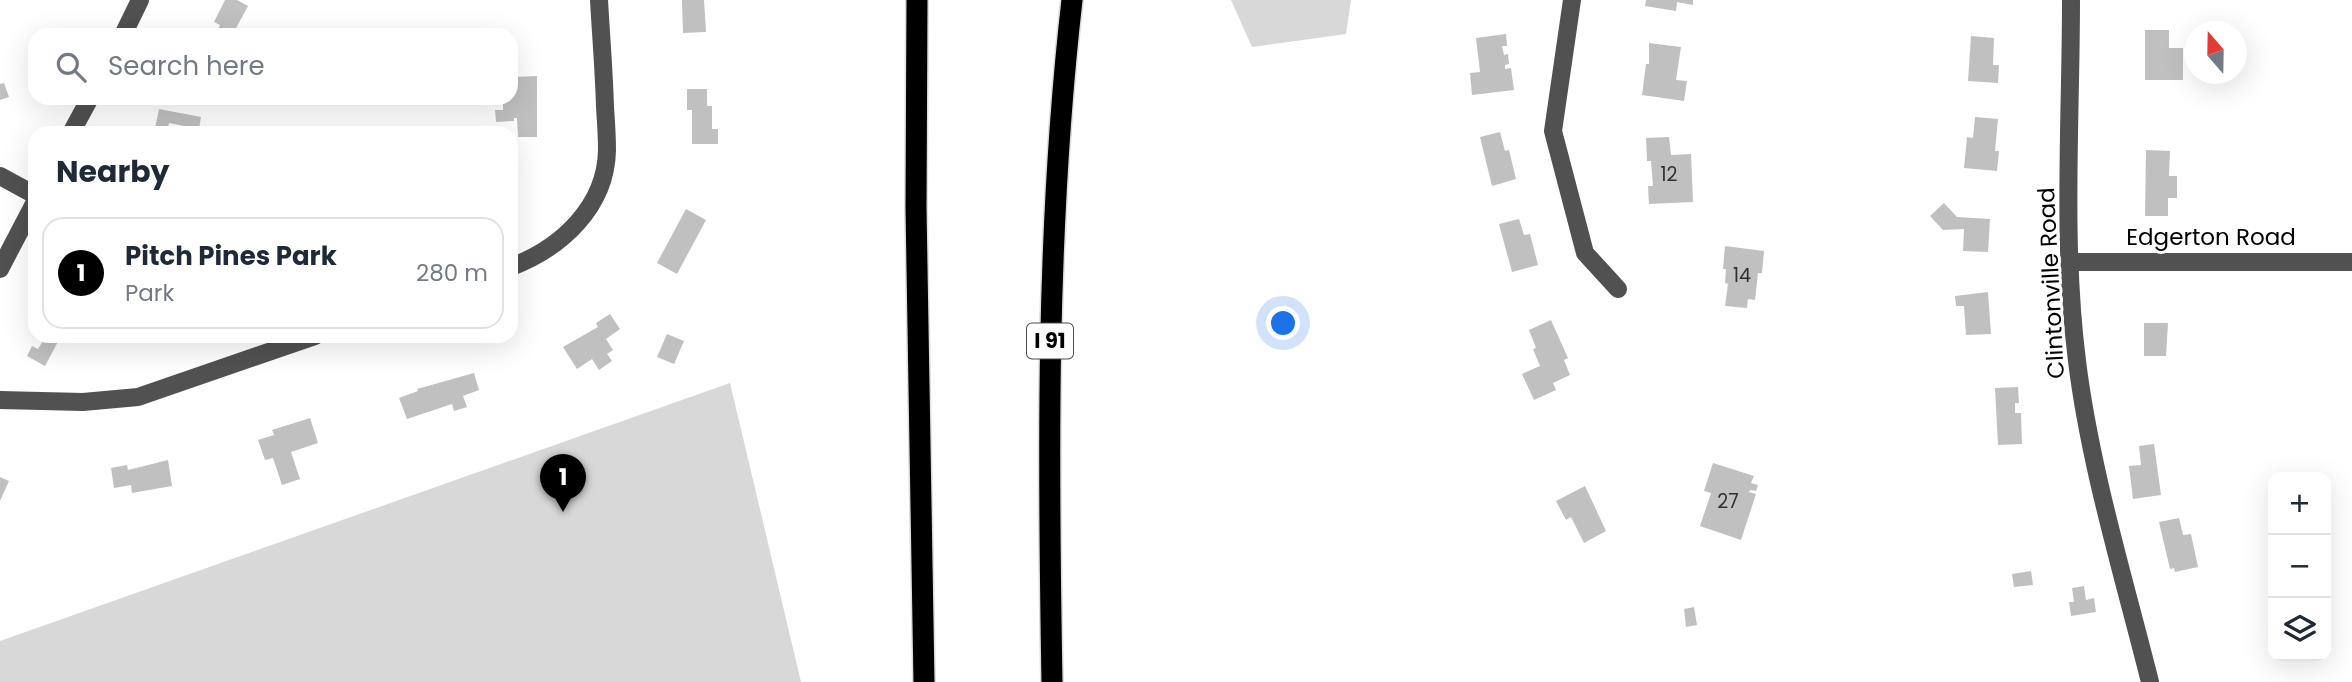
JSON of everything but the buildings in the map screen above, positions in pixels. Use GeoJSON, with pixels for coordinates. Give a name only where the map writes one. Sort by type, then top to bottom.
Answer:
{"type":"FeatureCollection","features":[{"type":"Feature","properties":{"kind":"highway"},"geometry":{"type":"LineString","coordinates":[[917,0],[915,196],[924,682]]}},
{"type":"Feature","properties":{"kind":"highway","name":"I 91"},"geometry":{"type":"LineString","coordinates":[[1052,682],[1049,460],[1051,295],[1058,141],[1072,0]]}},
{"type":"Feature","properties":{"kind":"street"},"geometry":{"type":"LineString","coordinates":[[126,28],[140,0]]}},
{"type":"Feature","properties":{"kind":"street"},"geometry":{"type":"LineString","coordinates":[[518,264],[540,254],[569,234],[598,190],[607,151],[599,0]]}},
{"type":"Feature","properties":{"kind":"street"},"geometry":{"type":"LineString","coordinates":[[1572,0],[1553,131],[1585,253],[1618,289]]}},
{"type":"Feature","properties":{"kind":"street","name":"Clintonville Road"},"geometry":{"type":"LineString","coordinates":[[2071,0],[2071,262],[2077,362],[2087,421],[2150,682]]}},
{"type":"Feature","properties":{"kind":"street"},"geometry":{"type":"LineString","coordinates":[[75,126],[86,105]]}},
{"type":"Feature","properties":{"kind":"street"},"geometry":{"type":"LineString","coordinates":[[0,176],[28,191]]}},
{"type":"Feature","properties":{"kind":"street"},"geometry":{"type":"LineString","coordinates":[[0,269],[28,215]]}},
{"type":"Feature","properties":{"kind":"street","name":"Edgerton Road"},"geometry":{"type":"LineString","coordinates":[[2071,262],[2352,262]]}},
{"type":"Feature","properties":{"kind":"street"},"geometry":{"type":"LineString","coordinates":[[0,400],[83,402],[138,397],[295,343]]}},
{"type":"Feature","properties":{"kind":"shaded area"},"geometry":{"type":"Polygon","coordinates":[[[1231,0],[1351,0],[1346,34],[1252,47],[1231,0]]]}},
{"type":"Feature","properties":{"kind":"shaded area"},"geometry":{"type":"Polygon","coordinates":[[[730,383],[801,682],[0,682],[0,641],[730,383]]]}},
{"type":"Feature","properties":{"kind":"place","name":"Pitch Pines Park"},"geometry":{"type":"Point","coordinates":[563,512]}}]}
